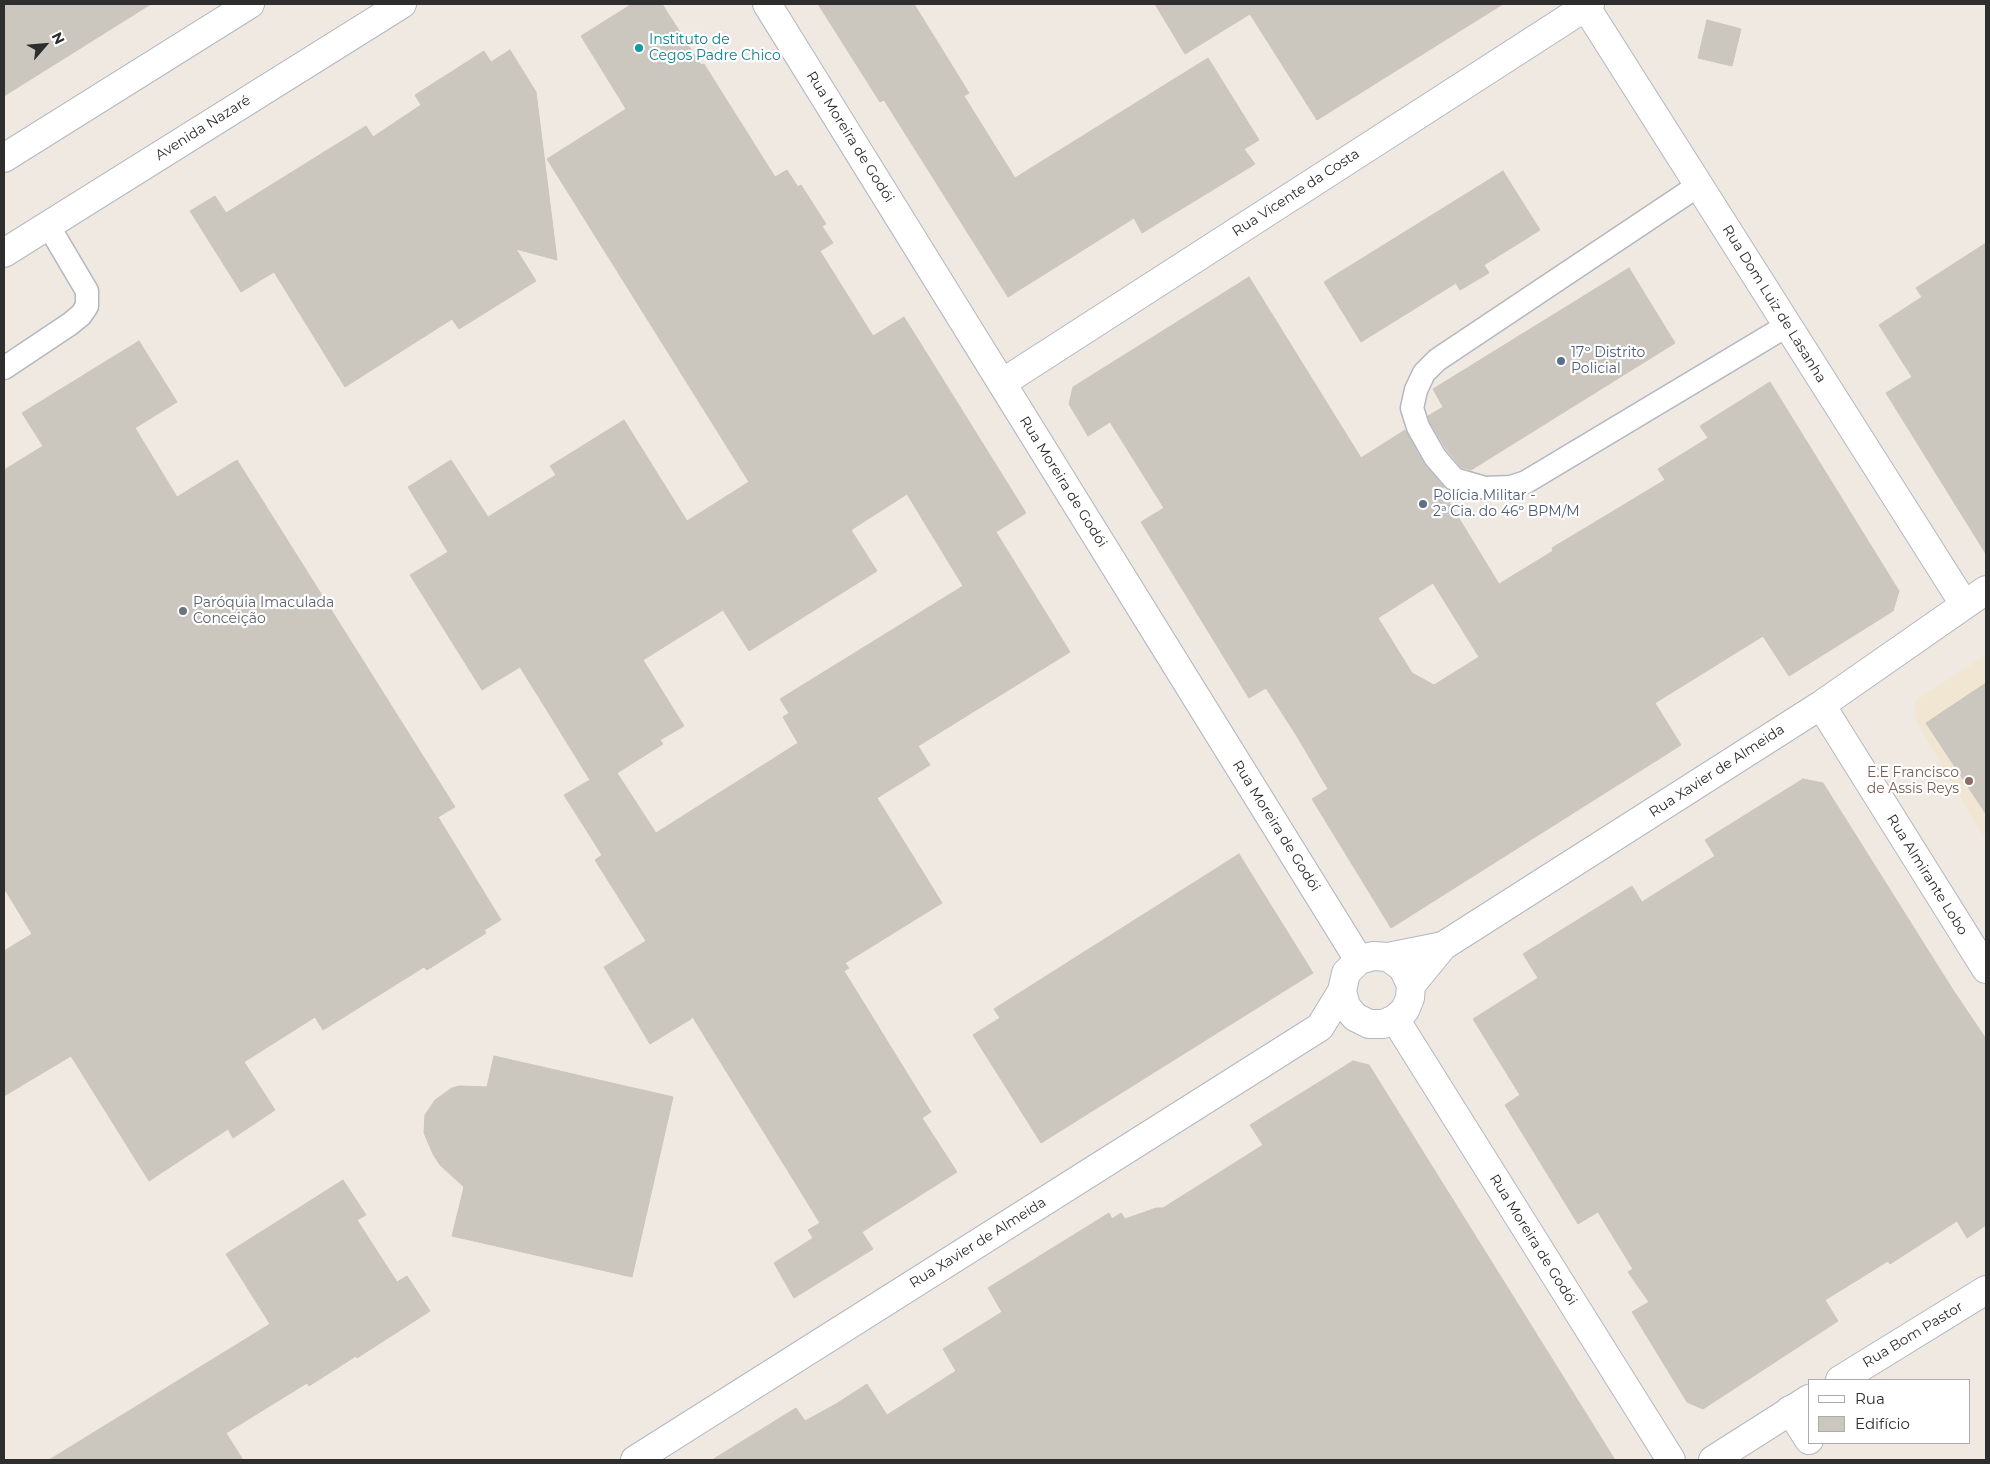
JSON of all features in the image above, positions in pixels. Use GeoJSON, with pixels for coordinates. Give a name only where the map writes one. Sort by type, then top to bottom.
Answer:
{"type":"FeatureCollection","features":[{"type":"Feature","properties":{"kind":"street"},"geometry":{"type":"LineString","coordinates":[[4,158],[250,4]]}},
{"type":"Feature","properties":{"kind":"street","name":"Avenida Nazaré"},"geometry":{"type":"LineString","coordinates":[[4,253],[402,4]]}},
{"type":"Feature","properties":{"kind":"street","name":"Rua Moreira de Godói"},"geometry":{"type":"LineString","coordinates":[[767,4],[1359,960]]}},
{"type":"Feature","properties":{"kind":"street","name":"Rua Vicente da Costa"},"geometry":{"type":"LineString","coordinates":[[1002,383],[1586,5]]}},
{"type":"Feature","properties":{"kind":"street","name":"Rua Dom Luiz de Lasanha"},"geometry":{"type":"LineString","coordinates":[[1586,5],[1788,325],[1975,597]]}},
{"type":"Feature","properties":{"kind":"street","name":"Rua Xavier de Almeida"},"geometry":{"type":"LineString","coordinates":[[1411,985],[1443,946],[1821,705],[1975,597]]}},
{"type":"Feature","properties":{"kind":"street","name":"Rua Almirante Lobo"},"geometry":{"type":"LineString","coordinates":[[1821,705],[1986,969]]}},
{"type":"Feature","properties":{"kind":"street","name":"Rua Xavier de Almeida"},"geometry":{"type":"LineString","coordinates":[[1388,957],[1443,946]]}},
{"type":"Feature","properties":{"kind":"street"},"geometry":{"type":"LineString","coordinates":[[1373,956],[1388,957],[1403,968],[1411,985],[1410,998],[1405,1010],[1382,1021],[1355,1018],[1346,1006],[1342,991],[1346,974],[1359,960],[1373,956]]}},
{"type":"Feature","properties":{"kind":"street","name":"Rua Xavier de Almeida"},"geometry":{"type":"LineString","coordinates":[[635,1460],[1320,1027],[1342,991]]}},
{"type":"Feature","properties":{"kind":"street","name":"Rua Moreira de Godói"},"geometry":{"type":"LineString","coordinates":[[1382,1021],[1671,1460]]}},
{"type":"Feature","properties":{"kind":"street","name":"Rua Xavier de Almeida"},"geometry":{"type":"LineString","coordinates":[[1320,1027],[1382,1021]]}},
{"type":"Feature","properties":{"kind":"street","name":"Rua Bom Pastor"},"geometry":{"type":"LineString","coordinates":[[1842,1379],[1986,1290]]}},
{"type":"Feature","properties":{"kind":"street"},"geometry":{"type":"LineString","coordinates":[[1713,1460],[1800,1405],[1808,1434]]}},
{"type":"Feature","properties":{"kind":"street"},"geometry":{"type":"LineString","coordinates":[[1812,1444],[1821,1460]]}},
{"type":"Feature","properties":{"kind":"lane"},"geometry":{"type":"LineString","coordinates":[[1698,185],[1437,360],[1424,373],[1416,390],[1412,408],[1418,427],[1435,457],[1454,479],[1485,488],[1511,487],[1526,482],[1788,325]]}},
{"type":"Feature","properties":{"kind":"lane"},"geometry":{"type":"LineString","coordinates":[[4,368],[81,316],[87,306],[86,291],[48,225]]}},
{"type":"Feature","properties":{"kind":"shaded area","name":"E.E Francisco de Assis Reys"},"geometry":{"type":"Polygon","coordinates":[[[1986,655],[1986,841],[1916,721],[1915,701],[1986,655]]]}},
{"type":"Feature","properties":{"kind":"building"},"geometry":{"type":"Polygon","coordinates":[[[4,4],[151,4],[4,96],[4,4]]]}},
{"type":"Feature","properties":{"kind":"building"},"geometry":{"type":"Polygon","coordinates":[[[632,4],[662,4],[701,65],[704,64],[775,177],[787,170],[798,187],[801,185],[826,224],[822,226],[833,243],[820,251],[873,336],[904,317],[1026,513],[996,532],[1070,652],[918,746],[930,765],[877,798],[942,903],[845,963],[849,968],[844,971],[931,1112],[922,1118],[957,1172],[862,1232],[873,1249],[794,1298],[774,1263],[813,1238],[808,1230],[820,1223],[692,1016],[691,1019],[650,1044],[604,967],[646,941],[595,860],[602,855],[564,795],[590,780],[520,667],[482,690],[410,575],[448,552],[408,487],[451,460],[488,517],[556,475],[550,466],[624,420],[687,521],[749,482],[547,159],[626,109],[581,36],[632,4]],[[907,494],[851,530],[877,571],[749,651],[723,610],[643,660],[684,726],[660,740],[663,744],[617,773],[656,833],[798,743],[783,717],[789,713],[780,699],[963,586],[907,494]]]}},
{"type":"Feature","properties":{"kind":"building"},"geometry":{"type":"Polygon","coordinates":[[[818,4],[914,4],[969,93],[964,96],[1015,178],[1208,58],[1259,140],[1244,149],[1255,164],[1142,233],[1134,218],[1008,297],[884,100],[880,102],[818,4]]]}},
{"type":"Feature","properties":{"kind":"building"},"geometry":{"type":"Polygon","coordinates":[[[1155,4],[1503,4],[1317,120],[1250,14],[1185,54],[1155,4]]]}},
{"type":"Feature","properties":{"kind":"building"},"geometry":{"type":"Polygon","coordinates":[[[1707,20],[1741,29],[1732,66],[1698,58],[1707,20]]]}},
{"type":"Feature","properties":{"kind":"building"},"geometry":{"type":"Polygon","coordinates":[[[510,50],[536,92],[557,260],[516,249],[536,281],[459,329],[452,319],[345,387],[274,272],[241,292],[190,211],[215,196],[226,213],[366,126],[373,137],[421,105],[415,95],[484,51],[491,62],[510,50]]]}},
{"type":"Feature","properties":{"kind":"building"},"geometry":{"type":"Polygon","coordinates":[[[1503,171],[1540,230],[1484,265],[1489,273],[1460,290],[1456,283],[1361,342],[1324,282],[1503,171]]]}},
{"type":"Feature","properties":{"kind":"building"},"geometry":{"type":"Polygon","coordinates":[[[1986,243],[1986,554],[1886,393],[1912,377],[1879,325],[1922,297],[1916,288],[1986,243]]]}},
{"type":"Feature","properties":{"kind":"building"},"geometry":{"type":"Polygon","coordinates":[[[1629,268],[1675,343],[1471,470],[1461,467],[1446,449],[1430,422],[1428,416],[1443,407],[1433,389],[1629,268]]]}},
{"type":"Feature","properties":{"kind":"building"},"geometry":{"type":"Polygon","coordinates":[[[1249,277],[1361,458],[1405,430],[1424,464],[1444,487],[1441,489],[1499,584],[1553,551],[1552,548],[1665,480],[1658,469],[1708,438],[1700,426],[1770,382],[1899,591],[1893,611],[1789,676],[1763,636],[1655,703],[1681,745],[1391,928],[1312,799],[1328,789],[1298,738],[1266,688],[1249,698],[1141,522],[1164,508],[1110,422],[1088,436],[1069,404],[1073,387],[1249,277]],[[1433,583],[1378,618],[1412,673],[1434,685],[1479,657],[1433,583]]]}},
{"type":"Feature","properties":{"kind":"building"},"geometry":{"type":"Polygon","coordinates":[[[139,341],[177,402],[135,428],[177,497],[237,460],[455,807],[438,817],[501,920],[484,930],[486,933],[427,970],[424,967],[323,1030],[315,1017],[244,1062],[275,1110],[233,1138],[228,1129],[149,1181],[71,1056],[4,1096],[4,951],[32,934],[4,888],[4,470],[43,446],[22,413],[139,341]]]}},
{"type":"Feature","properties":{"kind":"building"},"geometry":{"type":"Polygon","coordinates":[[[1986,683],[1986,814],[1926,723],[1986,683]]]}},
{"type":"Feature","properties":{"kind":"building"},"geometry":{"type":"Polygon","coordinates":[[[1803,779],[1823,783],[1953,990],[1986,1039],[1986,1225],[1967,1238],[1957,1221],[1890,1264],[1888,1261],[1825,1300],[1838,1321],[1703,1409],[1687,1402],[1632,1312],[1649,1302],[1628,1272],[1633,1269],[1598,1212],[1578,1224],[1505,1105],[1520,1095],[1473,1019],[1538,978],[1523,954],[1632,886],[1642,902],[1715,856],[1705,840],[1803,779]]]}},
{"type":"Feature","properties":{"kind":"building"},"geometry":{"type":"Polygon","coordinates":[[[1239,854],[1313,973],[1041,1143],[973,1035],[1000,1018],[994,1009],[1239,854]]]}},
{"type":"Feature","properties":{"kind":"building"},"geometry":{"type":"Polygon","coordinates":[[[494,1056],[673,1097],[632,1277],[452,1236],[464,1187],[440,1165],[433,1154],[424,1133],[425,1115],[435,1100],[452,1088],[459,1086],[487,1087],[494,1056]]]}},
{"type":"Feature","properties":{"kind":"building"},"geometry":{"type":"Polygon","coordinates":[[[1353,1061],[1369,1065],[1615,1460],[712,1460],[796,1408],[805,1421],[867,1384],[887,1415],[956,1371],[943,1349],[1002,1312],[988,1288],[1109,1213],[1112,1219],[1121,1213],[1125,1219],[1156,1208],[1163,1208],[1263,1145],[1250,1125],[1353,1061]]]}},
{"type":"Feature","properties":{"kind":"building"},"geometry":{"type":"Polygon","coordinates":[[[343,1180],[366,1215],[357,1220],[397,1282],[407,1276],[430,1311],[357,1358],[356,1356],[309,1386],[307,1383],[226,1433],[243,1460],[49,1460],[270,1324],[226,1254],[343,1180]]]}},
{"type":"Feature","properties":{"kind":"place","name":"Instituto de Cegos Padre Chico"},"geometry":{"type":"Point","coordinates":[639,48]}},
{"type":"Feature","properties":{"kind":"place","name":"17º Distrito Policial"},"geometry":{"type":"Point","coordinates":[1561,361]}},
{"type":"Feature","properties":{"kind":"place","name":"Polícia Militar - 2ª Cia. do 46º BPM/M"},"geometry":{"type":"Point","coordinates":[1423,504]}},
{"type":"Feature","properties":{"kind":"place","name":"Paróquia Imaculada Conceição"},"geometry":{"type":"Point","coordinates":[183,611]}},
{"type":"Feature","properties":{"kind":"place","name":"E.E Francisco de Assis Reys"},"geometry":{"type":"Point","coordinates":[1969,781]}}]}
